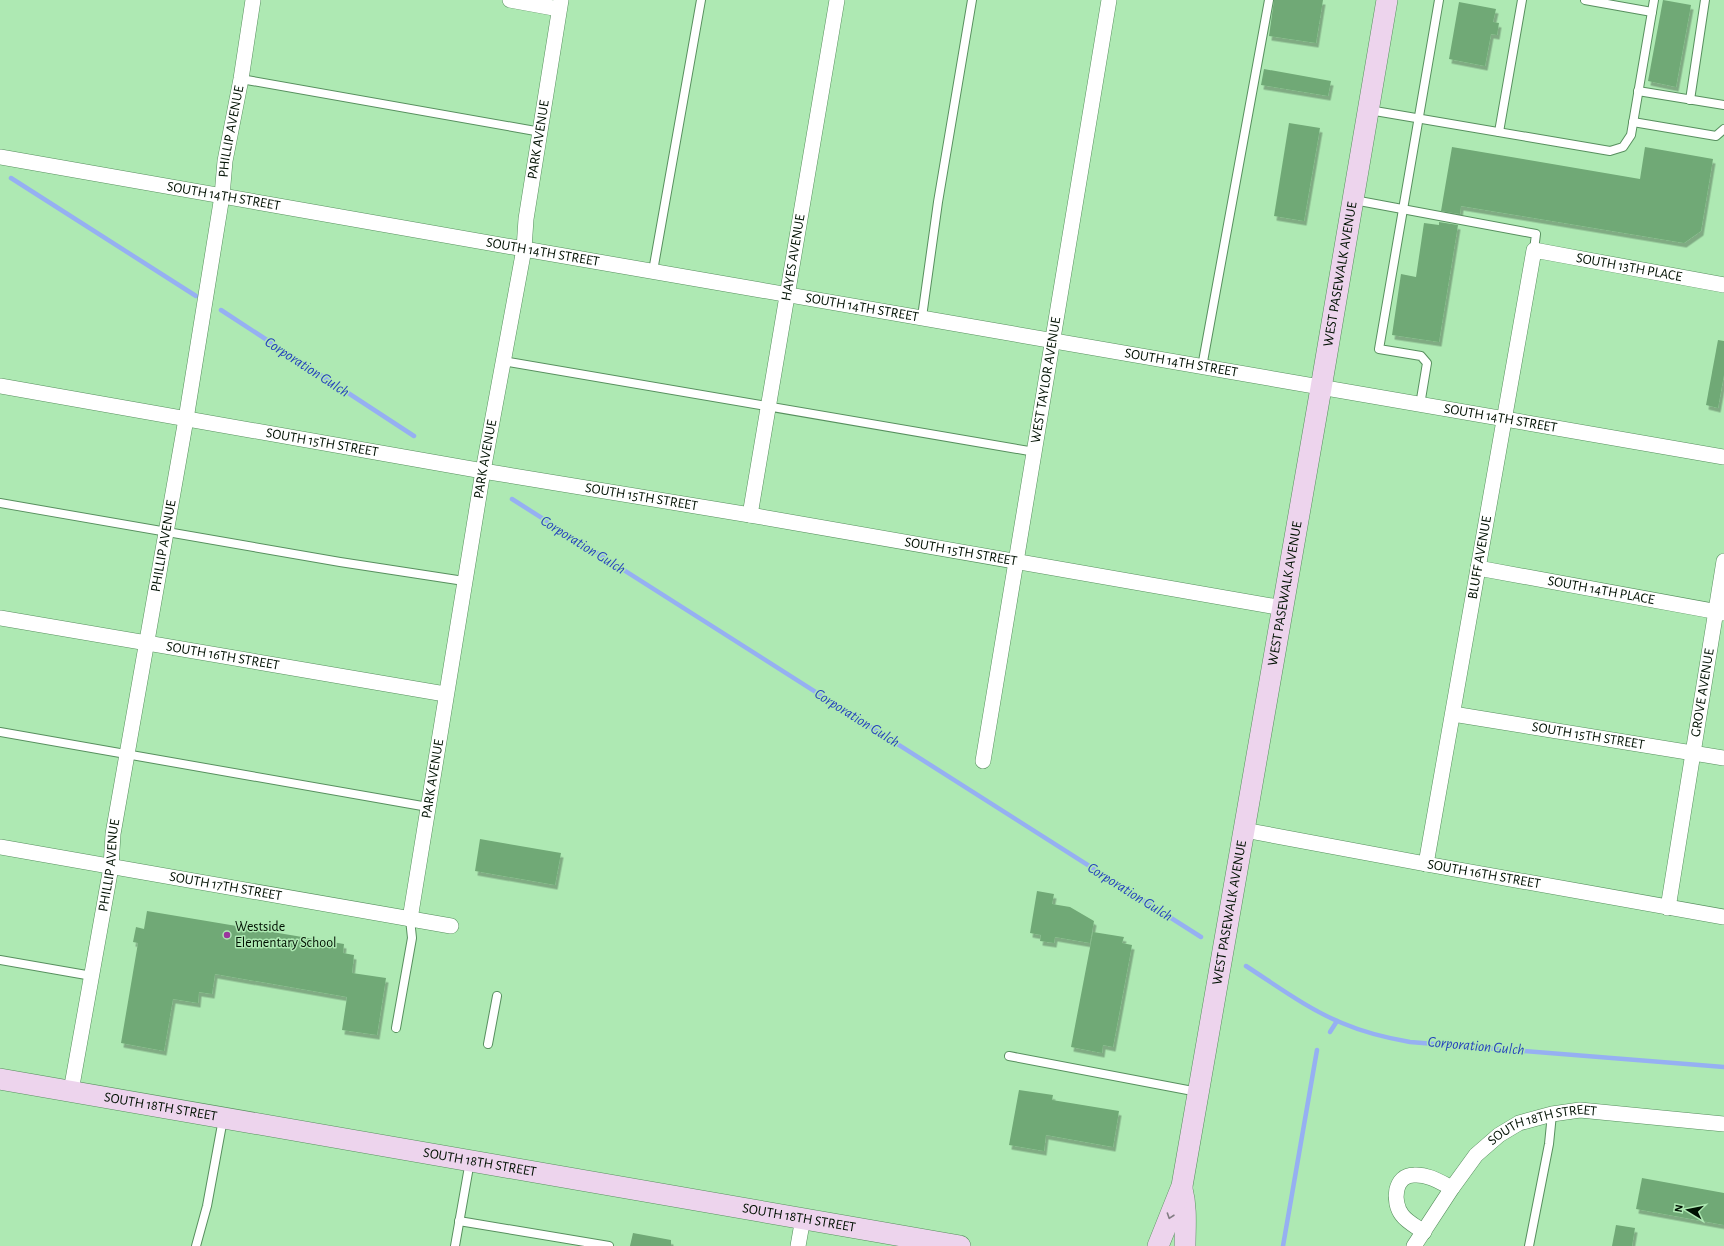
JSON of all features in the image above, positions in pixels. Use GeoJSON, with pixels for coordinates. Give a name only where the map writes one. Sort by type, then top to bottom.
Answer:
{"type":"FeatureCollection","features":[{"type":"Feature","properties":{"kind":"street","name":"PHILLIP AVENUE"},"geometry":{"type":"LineString","coordinates":[[71,1091],[111,867],[113,834],[186,418],[222,196],[225,162],[241,79],[253,0]]}},
{"type":"Feature","properties":{"kind":"street"},"geometry":{"type":"LineString","coordinates":[[510,0],[560,4]]}},
{"type":"Feature","properties":{"kind":"street","name":"HAYES AVENUE"},"geometry":{"type":"LineString","coordinates":[[750,516],[837,0]]}},
{"type":"Feature","properties":{"kind":"street","name":"WEST TAYLOR AVENUE"},"geometry":{"type":"LineString","coordinates":[[983,761],[1053,341],[1060,287],[1109,0]]}},
{"type":"Feature","properties":{"kind":"street","name":"WEST PASEWALK AVENUE"},"geometry":{"type":"LineString","coordinates":[[1158,1246],[1182,1186],[1387,0]]}},
{"type":"Feature","properties":{"kind":"street","name":"PARK AVENUE"},"geometry":{"type":"LineString","coordinates":[[410,919],[464,581],[524,249],[526,219],[541,132],[560,4]]}},
{"type":"Feature","properties":{"kind":"street","name":"SOUTH 14TH STREET"},"geometry":{"type":"LineString","coordinates":[[0,157],[653,272],[922,317],[1504,420],[1724,457]]}},
{"type":"Feature","properties":{"kind":"street","name":"SOUTH 13TH PLACE"},"geometry":{"type":"LineString","coordinates":[[1534,250],[1724,285]]}},
{"type":"Feature","properties":{"kind":"street","name":"BLUFF AVENUE"},"geometry":{"type":"LineString","coordinates":[[1426,864],[1454,714],[1534,250]]}},
{"type":"Feature","properties":{"kind":"street","name":"SOUTH 15TH STREET"},"geometry":{"type":"LineString","coordinates":[[0,386],[483,471],[1282,608]]}},
{"type":"Feature","properties":{"kind":"street","name":"GROVE AVENUE"},"geometry":{"type":"LineString","coordinates":[[1668,908],[1694,753],[1720,612],[1724,561]]}},
{"type":"Feature","properties":{"kind":"street","name":"SOUTH 14TH PLACE"},"geometry":{"type":"LineString","coordinates":[[1478,568],[1720,612]]}},
{"type":"Feature","properties":{"kind":"street","name":"SOUTH 16TH STREET"},"geometry":{"type":"LineString","coordinates":[[0,618],[445,694]]}},
{"type":"Feature","properties":{"kind":"street","name":"SOUTH 15TH STREET"},"geometry":{"type":"LineString","coordinates":[[1454,714],[1724,758]]}},
{"type":"Feature","properties":{"kind":"street","name":"SOUTH 16TH STREET"},"geometry":{"type":"LineString","coordinates":[[1244,830],[1724,917]]}},
{"type":"Feature","properties":{"kind":"street","name":"SOUTH 17TH STREET"},"geometry":{"type":"LineString","coordinates":[[0,847],[451,926]]}},
{"type":"Feature","properties":{"kind":"street","name":"SOUTH 18TH STREET"},"geometry":{"type":"LineString","coordinates":[[0,1078],[223,1119],[803,1218],[930,1243],[960,1246]]}},
{"type":"Feature","properties":{"kind":"street","name":"SOUTH 18TH STREET"},"geometry":{"type":"LineString","coordinates":[[1414,1246],[1452,1188],[1476,1155],[1499,1135],[1519,1123],[1552,1114],[1580,1110],[1724,1124]]}},
{"type":"Feature","properties":{"kind":"street"},"geometry":{"type":"LineString","coordinates":[[1424,1232],[1403,1217],[1396,1207],[1395,1195],[1399,1185],[1406,1177],[1413,1175],[1434,1179],[1452,1188]]}},
{"type":"Feature","properties":{"kind":"street","name":"WEST PASEWALK AVENUE"},"geometry":{"type":"LineString","coordinates":[[1182,1186],[1186,1205],[1184,1229],[1185,1246]]}},
{"type":"Feature","properties":{"kind":"street"},"geometry":{"type":"LineString","coordinates":[[798,1246],[803,1218]]}},
{"type":"Feature","properties":{"kind":"lane"},"geometry":{"type":"LineString","coordinates":[[653,272],[701,0]]}},
{"type":"Feature","properties":{"kind":"lane"},"geometry":{"type":"LineString","coordinates":[[922,317],[940,194],[972,0]]}},
{"type":"Feature","properties":{"kind":"lane"},"geometry":{"type":"LineString","coordinates":[[1202,367],[1269,0]]}},
{"type":"Feature","properties":{"kind":"lane"},"geometry":{"type":"LineString","coordinates":[[1420,405],[1427,363],[1422,356],[1379,348],[1439,0]]}},
{"type":"Feature","properties":{"kind":"lane"},"geometry":{"type":"LineString","coordinates":[[1499,132],[1522,0]]}},
{"type":"Feature","properties":{"kind":"lane"},"geometry":{"type":"LineString","coordinates":[[1585,0],[1652,12]]}},
{"type":"Feature","properties":{"kind":"lane"},"geometry":{"type":"LineString","coordinates":[[1369,110],[1610,151],[1623,147],[1631,135],[1654,0]]}},
{"type":"Feature","properties":{"kind":"lane"},"geometry":{"type":"LineString","coordinates":[[1690,100],[1705,0]]}},
{"type":"Feature","properties":{"kind":"lane"},"geometry":{"type":"LineString","coordinates":[[241,79],[541,132]]}},
{"type":"Feature","properties":{"kind":"lane"},"geometry":{"type":"LineString","coordinates":[[1638,91],[1724,106]]}},
{"type":"Feature","properties":{"kind":"lane"},"geometry":{"type":"LineString","coordinates":[[1633,122],[1716,136],[1724,129]]}},
{"type":"Feature","properties":{"kind":"lane"},"geometry":{"type":"LineString","coordinates":[[1353,199],[1536,234],[1534,250]]}},
{"type":"Feature","properties":{"kind":"lane"},"geometry":{"type":"LineString","coordinates":[[503,361],[769,405],[1034,452]]}},
{"type":"Feature","properties":{"kind":"lane"},"geometry":{"type":"LineString","coordinates":[[0,503],[340,562],[464,581]]}},
{"type":"Feature","properties":{"kind":"lane"},"geometry":{"type":"LineString","coordinates":[[0,732],[428,807]]}},
{"type":"Feature","properties":{"kind":"lane"},"geometry":{"type":"LineString","coordinates":[[396,1028],[412,938],[410,919]]}},
{"type":"Feature","properties":{"kind":"lane"},"geometry":{"type":"LineString","coordinates":[[0,960],[92,976]]}},
{"type":"Feature","properties":{"kind":"lane"},"geometry":{"type":"LineString","coordinates":[[488,1044],[497,996]]}},
{"type":"Feature","properties":{"kind":"lane"},"geometry":{"type":"LineString","coordinates":[[1009,1056],[1198,1092]]}},
{"type":"Feature","properties":{"kind":"lane"},"geometry":{"type":"LineString","coordinates":[[1529,1246],[1549,1144],[1552,1114]]}},
{"type":"Feature","properties":{"kind":"lane"},"geometry":{"type":"LineString","coordinates":[[196,1246],[207,1206],[223,1119]]}},
{"type":"Feature","properties":{"kind":"lane"},"geometry":{"type":"LineString","coordinates":[[455,1246],[470,1160]]}},
{"type":"Feature","properties":{"kind":"lane"},"geometry":{"type":"LineString","coordinates":[[459,1221],[609,1246]]}},
{"type":"Feature","properties":{"kind":"building"},"geometry":{"type":"Polygon","coordinates":[[[1274,0],[1323,0],[1316,43],[1269,36],[1274,0]]]}},
{"type":"Feature","properties":{"kind":"building"},"geometry":{"type":"Polygon","coordinates":[[[1663,0],[1691,5],[1676,87],[1648,81],[1663,0]]]}},
{"type":"Feature","properties":{"kind":"building"},"geometry":{"type":"Polygon","coordinates":[[[1459,2],[1496,9],[1493,22],[1499,23],[1497,35],[1491,34],[1485,66],[1449,59],[1459,2]]]}},
{"type":"Feature","properties":{"kind":"building"},"geometry":{"type":"Polygon","coordinates":[[[1264,69],[1331,81],[1328,96],[1261,85],[1264,69]]]}},
{"type":"Feature","properties":{"kind":"building"},"geometry":{"type":"Polygon","coordinates":[[[1289,123],[1320,128],[1304,221],[1274,216],[1289,123]]]}},
{"type":"Feature","properties":{"kind":"building"},"geometry":{"type":"Polygon","coordinates":[[[1452,147],[1640,179],[1645,147],[1713,159],[1701,231],[1684,243],[1461,206],[1460,214],[1441,211],[1452,147]]]}},
{"type":"Feature","properties":{"kind":"building"},"geometry":{"type":"Polygon","coordinates":[[[1439,222],[1458,225],[1439,342],[1392,335],[1401,274],[1416,277],[1424,223],[1439,225],[1439,222]]]}},
{"type":"Feature","properties":{"kind":"building"},"geometry":{"type":"Polygon","coordinates":[[[1718,340],[1724,341],[1724,375],[1718,408],[1706,405],[1718,340]]]}},
{"type":"Feature","properties":{"kind":"building"},"geometry":{"type":"Polygon","coordinates":[[[480,839],[561,853],[555,885],[475,871],[480,839]]]}},
{"type":"Feature","properties":{"kind":"building"},"geometry":{"type":"Polygon","coordinates":[[[1037,891],[1054,894],[1052,904],[1070,907],[1094,921],[1090,943],[1055,937],[1054,943],[1040,941],[1041,935],[1030,933],[1037,891]]]}},
{"type":"Feature","properties":{"kind":"building"},"geometry":{"type":"Polygon","coordinates":[[[147,911],[344,944],[343,953],[354,955],[352,973],[386,978],[377,1035],[342,1030],[347,997],[215,974],[212,994],[199,992],[198,1003],[173,999],[164,1051],[121,1043],[138,943],[133,942],[136,927],[144,929],[147,911]]]}},
{"type":"Feature","properties":{"kind":"building"},"geometry":{"type":"Polygon","coordinates":[[[1093,932],[1124,937],[1122,943],[1132,945],[1113,1047],[1103,1045],[1102,1053],[1071,1047],[1093,932]]]}},
{"type":"Feature","properties":{"kind":"building"},"geometry":{"type":"Polygon","coordinates":[[[1019,1090],[1053,1095],[1052,1100],[1119,1111],[1113,1147],[1046,1135],[1044,1151],[1009,1145],[1019,1090]]]}},
{"type":"Feature","properties":{"kind":"building"},"geometry":{"type":"Polygon","coordinates":[[[1642,1178],[1724,1193],[1724,1225],[1636,1209],[1642,1178]]]}},
{"type":"Feature","properties":{"kind":"building"},"geometry":{"type":"Polygon","coordinates":[[[1616,1225],[1635,1228],[1632,1246],[1612,1246],[1616,1225]]]}},
{"type":"Feature","properties":{"kind":"building"},"geometry":{"type":"Polygon","coordinates":[[[633,1233],[671,1240],[671,1246],[630,1246],[633,1233]]]}},
{"type":"Feature","properties":{"kind":"waterway","name":"Corporation Gulch"},"geometry":{"type":"LineString","coordinates":[[11,178],[196,296]]}},
{"type":"Feature","properties":{"kind":"waterway","name":"Corporation Gulch"},"geometry":{"type":"LineString","coordinates":[[221,310],[414,436]]}},
{"type":"Feature","properties":{"kind":"waterway","name":"Corporation Gulch"},"geometry":{"type":"LineString","coordinates":[[512,499],[1201,937]]}},
{"type":"Feature","properties":{"kind":"waterway","name":"Corporation Gulch"},"geometry":{"type":"LineString","coordinates":[[1246,966],[1293,997],[1329,1017],[1358,1029],[1393,1039],[1410,1042],[1724,1067]]}},
{"type":"Feature","properties":{"kind":"waterway"},"geometry":{"type":"LineString","coordinates":[[1330,1032],[1337,1021]]}},
{"type":"Feature","properties":{"kind":"waterway"},"geometry":{"type":"LineString","coordinates":[[1283,1246],[1317,1050]]}},
{"type":"Feature","properties":{"kind":"place","name":"Westside Elementary School"},"geometry":{"type":"Point","coordinates":[227,935]}}]}
